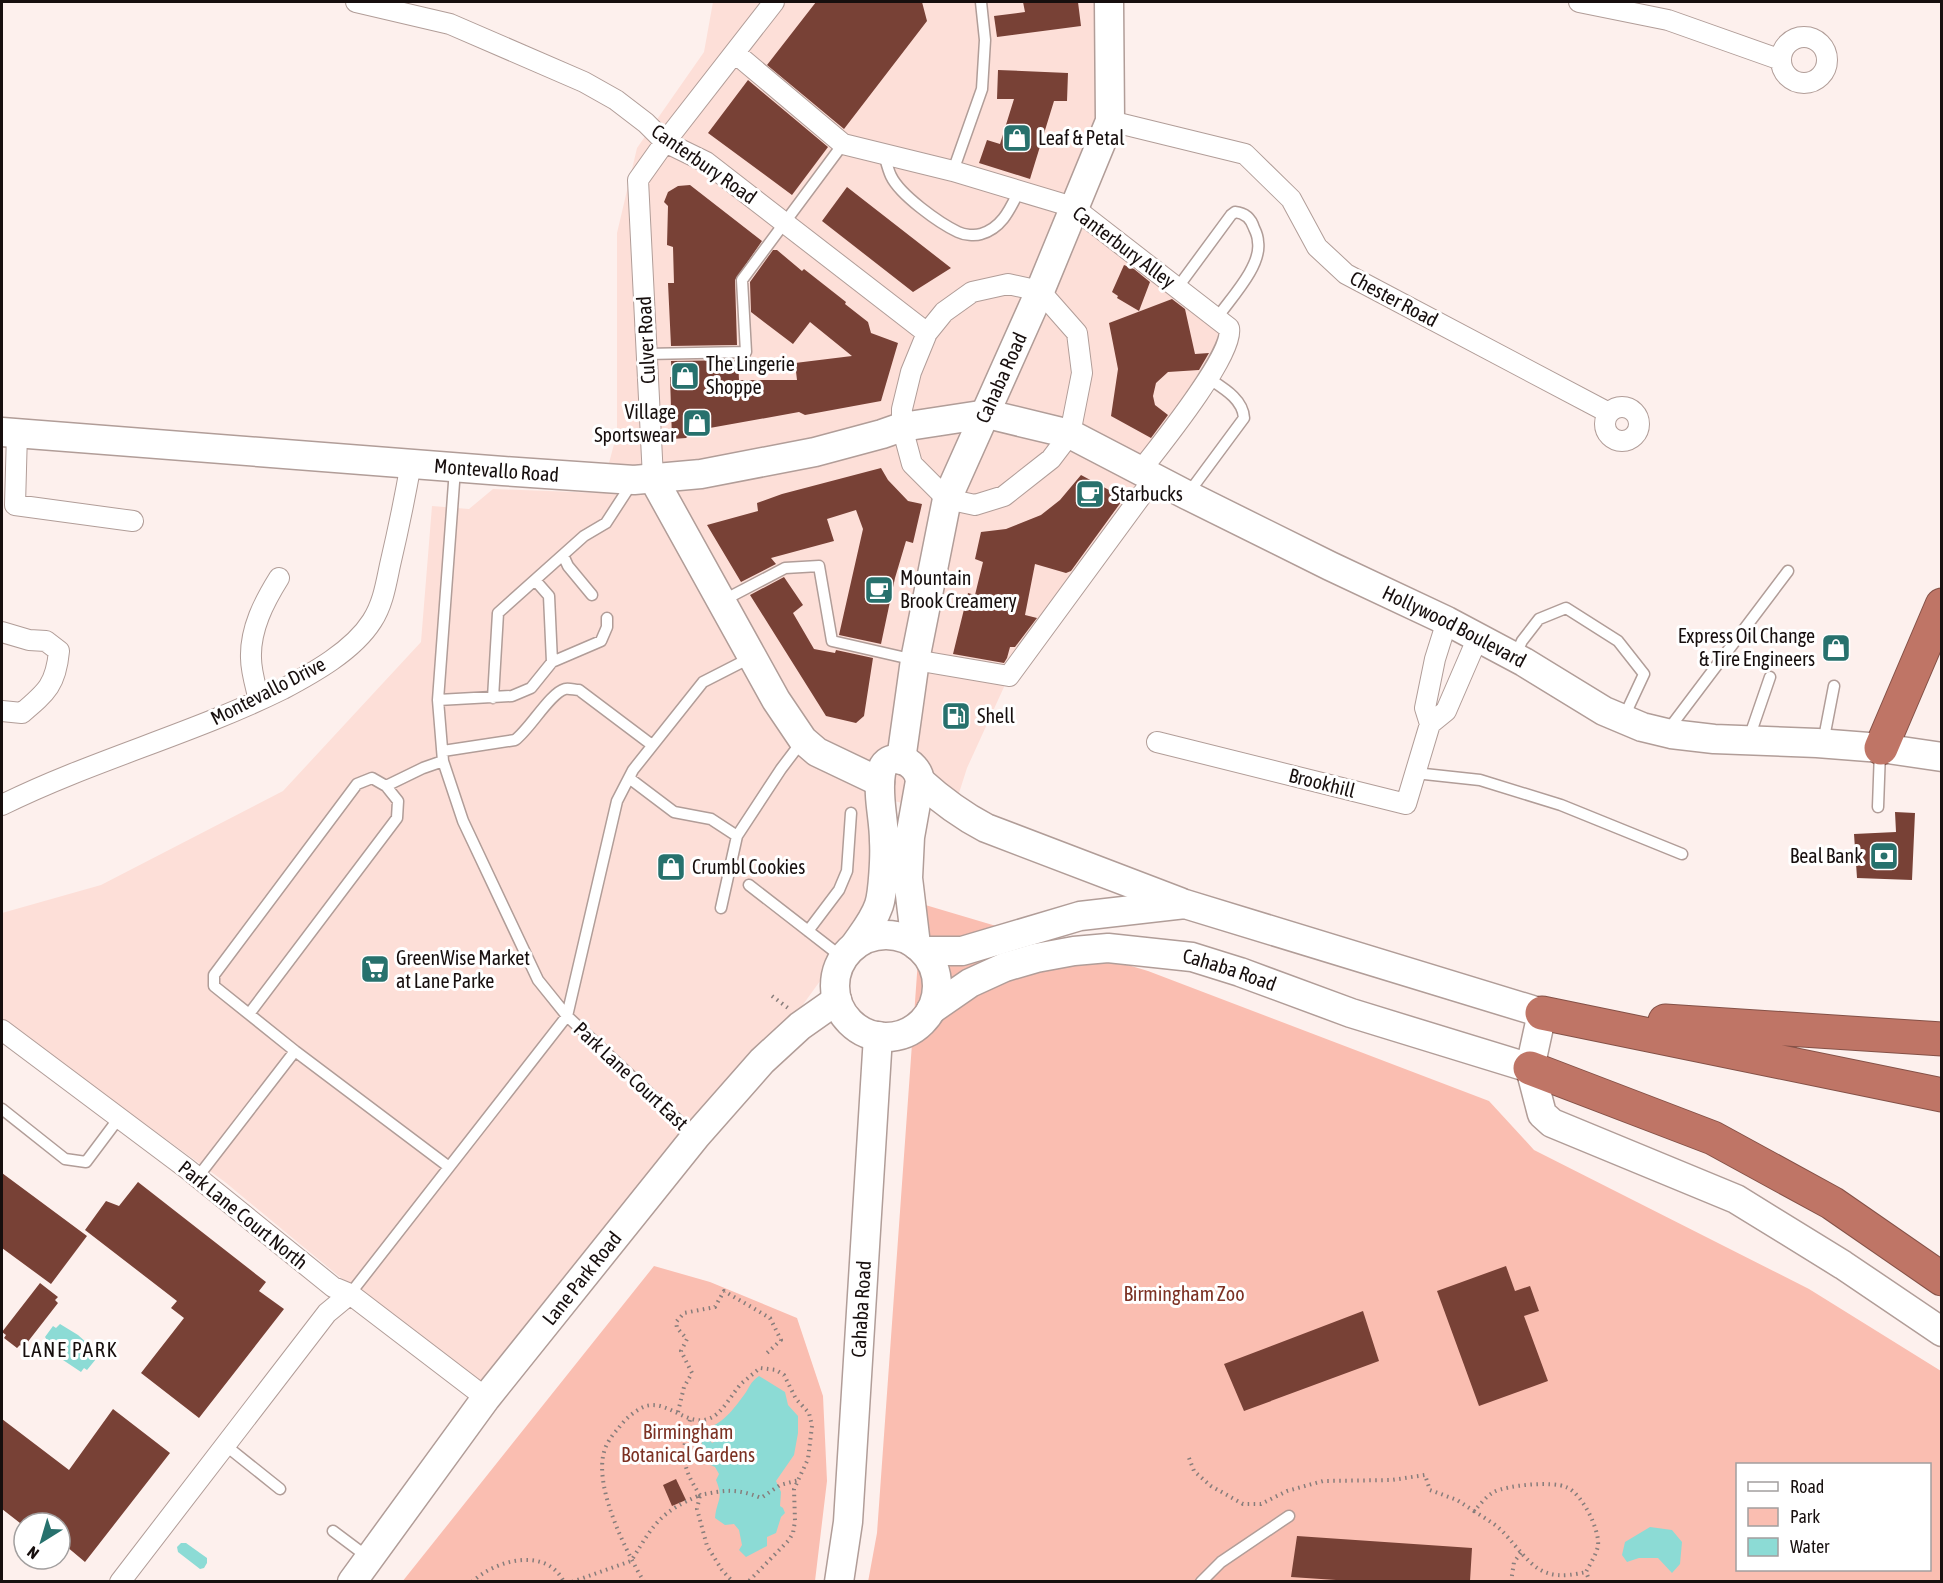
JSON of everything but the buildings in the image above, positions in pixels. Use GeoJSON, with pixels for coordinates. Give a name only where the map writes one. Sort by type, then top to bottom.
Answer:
{"type":"FeatureCollection","features":[{"type":"Feature","properties":{"kind":"highway"},"geometry":{"type":"LineString","coordinates":[[1881,748],[1941,605]]}},
{"type":"Feature","properties":{"kind":"highway"},"geometry":{"type":"LineString","coordinates":[[1542,1013],[1941,1039]]}},
{"type":"Feature","properties":{"kind":"highway"},"geometry":{"type":"LineString","coordinates":[[1542,1013],[1941,1095]]}},
{"type":"Feature","properties":{"kind":"highway"},"geometry":{"type":"LineString","coordinates":[[1530,1068],[1713,1138],[1832,1203],[1941,1279]]}},
{"type":"Feature","properties":{"kind":"street","name":"Canterbury Road"},"geometry":{"type":"LineString","coordinates":[[356,2],[450,24],[584,82],[616,100],[646,123],[665,142],[706,162],[927,333]]}},
{"type":"Feature","properties":{"kind":"street","name":"Culver Road"},"geometry":{"type":"LineString","coordinates":[[774,2],[638,180],[646,354],[644,479],[722,601],[777,700],[803,740],[817,752],[880,782]]}},
{"type":"Feature","properties":{"kind":"street","name":"Cahaba Road"},"geometry":{"type":"LineString","coordinates":[[901,760],[915,660],[947,499],[987,414],[1110,121],[1109,2]]}},
{"type":"Feature","properties":{"kind":"street"},"geometry":{"type":"LineString","coordinates":[[1578,2],[1668,20],[1781,60]]}},
{"type":"Feature","properties":{"kind":"street"},"geometry":{"type":"LineString","coordinates":[[735,53],[843,144]]}},
{"type":"Feature","properties":{"kind":"street","name":"Chester Road"},"geometry":{"type":"LineString","coordinates":[[1110,121],[1245,154],[1291,199],[1317,247],[1346,274],[1609,413]]}},
{"type":"Feature","properties":{"kind":"street","name":"Canterbury Alley"},"geometry":{"type":"LineString","coordinates":[[843,144],[953,171],[1073,207],[1179,287],[1229,328],[1231,334],[1228,344],[1208,378],[1148,474],[1009,676],[915,660]]}},
{"type":"Feature","properties":{"kind":"street"},"geometry":{"type":"LineString","coordinates":[[1008,284],[1040,291],[1077,333],[1082,373],[1070,434],[1051,459],[1004,496],[975,505],[947,499],[912,464],[902,427],[902,409],[911,372],[927,333],[944,312],[972,292],[1008,284]]}},
{"type":"Feature","properties":{"kind":"street","name":"Montevallo Road"},"geometry":{"type":"LineString","coordinates":[[9,432],[456,467],[644,479],[701,474],[815,452],[902,427],[987,414]]}},
{"type":"Feature","properties":{"kind":"street","name":"Hollywood Boulevard"},"geometry":{"type":"LineString","coordinates":[[987,414],[1070,434],[1330,566],[1447,621],[1514,657],[1604,711],[1642,727],[1666,733],[1748,742],[1881,748],[1941,757]]}},
{"type":"Feature","properties":{"kind":"street"},"geometry":{"type":"LineString","coordinates":[[9,432],[8,505],[133,521]]}},
{"type":"Feature","properties":{"kind":"street","name":"Montevallo Drive"},"geometry":{"type":"LineString","coordinates":[[2,805],[40,786],[199,726],[259,700],[317,671],[349,646],[372,622],[382,601],[411,462]]}},
{"type":"Feature","properties":{"kind":"street"},"geometry":{"type":"LineString","coordinates":[[259,700],[251,658],[255,627],[266,599],[279,578]]}},
{"type":"Feature","properties":{"kind":"street","name":"Brookhill"},"geometry":{"type":"LineString","coordinates":[[1430,724],[1425,708],[1435,659],[1447,621]]}},
{"type":"Feature","properties":{"kind":"street"},"geometry":{"type":"LineString","coordinates":[[2,632],[29,640],[46,641],[59,651],[57,671],[45,693],[22,712],[2,711]]}},
{"type":"Feature","properties":{"kind":"street","name":"Brookhill"},"geometry":{"type":"LineString","coordinates":[[1157,742],[1406,804],[1430,724],[1446,711],[1478,637]]}},
{"type":"Feature","properties":{"kind":"street"},"geometry":{"type":"LineString","coordinates":[[878,1036],[858,1029],[849,1021],[837,1000],[836,975],[875,914],[880,902],[884,842],[880,782],[883,765],[888,760],[901,760],[915,766],[921,781],[910,837],[908,878],[919,948]]}},
{"type":"Feature","properties":{"kind":"street"},"geometry":{"type":"LineString","coordinates":[[921,781],[942,801],[963,816],[987,828],[1185,904],[1542,1013],[1530,1068],[1542,1114],[1552,1123],[1737,1199],[1843,1265],[1941,1332]]}},
{"type":"Feature","properties":{"kind":"street"},"geometry":{"type":"LineString","coordinates":[[919,948],[962,951],[1080,916],[1185,904]]}},
{"type":"Feature","properties":{"kind":"street"},"geometry":{"type":"LineString","coordinates":[[849,952],[878,936],[890,935],[902,938],[919,948],[930,961],[937,984],[936,997],[931,1010]]}},
{"type":"Feature","properties":{"kind":"street","name":"Cahaba Road"},"geometry":{"type":"LineString","coordinates":[[839,1581],[850,1498],[878,1036],[906,1033],[916,1027],[931,1010],[970,983],[1005,967],[1036,958],[1108,948],[1192,957],[1351,1013],[1530,1068]]}},
{"type":"Feature","properties":{"kind":"street","name":"Lane Park Road"},"geometry":{"type":"LineString","coordinates":[[352,1581],[486,1398],[696,1136],[762,1061],[800,1026],[837,1000]]}},
{"type":"Feature","properties":{"kind":"street","name":"Park Lane Court North"},"geometry":{"type":"LineString","coordinates":[[2,1030],[119,1118],[333,1287],[350,1294],[486,1398]]}},
{"type":"Feature","properties":{"kind":"street"},"geometry":{"type":"LineString","coordinates":[[120,1581],[327,1313],[350,1294]]}},
{"type":"Feature","properties":{"kind":"lane"},"geometry":{"type":"LineString","coordinates":[[953,171],[982,89],[986,40],[981,2]]}},
{"type":"Feature","properties":{"kind":"lane"},"geometry":{"type":"LineString","coordinates":[[646,354],[746,352],[742,280],[843,144]]}},
{"type":"Feature","properties":{"kind":"lane"},"geometry":{"type":"LineString","coordinates":[[884,154],[891,178],[906,195],[940,221],[961,233],[979,235],[997,226],[1007,215],[1019,191]]}},
{"type":"Feature","properties":{"kind":"lane"},"geometry":{"type":"LineString","coordinates":[[1179,287],[1231,215],[1235,212],[1246,216],[1252,221],[1259,243],[1252,270],[1217,318]]}},
{"type":"Feature","properties":{"kind":"lane"},"geometry":{"type":"LineString","coordinates":[[1187,495],[1244,418],[1243,411],[1230,392],[1208,378]]}},
{"type":"Feature","properties":{"kind":"lane","name":"Park Lane Court East"},"geometry":{"type":"LineString","coordinates":[[456,467],[438,700],[443,756],[463,821],[538,980],[567,1016],[696,1136]]}},
{"type":"Feature","properties":{"kind":"lane"},"geometry":{"type":"LineString","coordinates":[[493,698],[498,613],[584,536],[606,523],[644,479]]}},
{"type":"Feature","properties":{"kind":"lane"},"geometry":{"type":"LineString","coordinates":[[563,555],[568,566],[592,595]]}},
{"type":"Feature","properties":{"kind":"lane"},"geometry":{"type":"LineString","coordinates":[[722,601],[785,568],[819,566],[832,641],[915,660]]}},
{"type":"Feature","properties":{"kind":"lane"},"geometry":{"type":"LineString","coordinates":[[1666,733],[1788,571]]}},
{"type":"Feature","properties":{"kind":"lane"},"geometry":{"type":"LineString","coordinates":[[535,580],[549,596],[552,662]]}},
{"type":"Feature","properties":{"kind":"lane"},"geometry":{"type":"LineString","coordinates":[[1514,657],[1522,641],[1539,619],[1566,608],[1618,641],[1644,674],[1623,719]]}},
{"type":"Feature","properties":{"kind":"lane"},"geometry":{"type":"LineString","coordinates":[[438,700],[512,696],[531,688],[552,662],[601,641],[607,627],[607,618]]}},
{"type":"Feature","properties":{"kind":"lane"},"geometry":{"type":"LineString","coordinates":[[350,1294],[567,1016],[617,801],[629,778],[652,745],[703,682],[753,657]]}},
{"type":"Feature","properties":{"kind":"lane"},"geometry":{"type":"LineString","coordinates":[[1748,742],[1770,677]]}},
{"type":"Feature","properties":{"kind":"lane"},"geometry":{"type":"LineString","coordinates":[[1823,744],[1834,686]]}},
{"type":"Feature","properties":{"kind":"lane"},"geometry":{"type":"LineString","coordinates":[[386,786],[443,756],[515,740],[524,734],[555,695],[566,689],[579,690],[652,745]]}},
{"type":"Feature","properties":{"kind":"lane"},"geometry":{"type":"LineString","coordinates":[[721,908],[737,836],[803,740]]}},
{"type":"Feature","properties":{"kind":"lane"},"geometry":{"type":"LineString","coordinates":[[1878,807],[1881,748]]}},
{"type":"Feature","properties":{"kind":"lane"},"geometry":{"type":"LineString","coordinates":[[1415,773],[1480,780],[1561,805],[1682,854]]}},
{"type":"Feature","properties":{"kind":"lane"},"geometry":{"type":"LineString","coordinates":[[249,1014],[397,818],[398,801],[386,786],[372,778],[357,784],[214,975],[214,986],[295,1051],[449,1167]]}},
{"type":"Feature","properties":{"kind":"lane"},"geometry":{"type":"LineString","coordinates":[[629,778],[674,812],[711,819],[737,836]]}},
{"type":"Feature","properties":{"kind":"lane"},"geometry":{"type":"LineString","coordinates":[[808,931],[839,890],[847,871],[851,813]]}},
{"type":"Feature","properties":{"kind":"lane"},"geometry":{"type":"LineString","coordinates":[[749,885],[808,931],[849,952]]}},
{"type":"Feature","properties":{"kind":"lane"},"geometry":{"type":"LineString","coordinates":[[197,1179],[295,1051]]}},
{"type":"Feature","properties":{"kind":"lane"},"geometry":{"type":"LineString","coordinates":[[2,1109],[65,1159],[86,1162],[119,1118]]}},
{"type":"Feature","properties":{"kind":"lane"},"geometry":{"type":"LineString","coordinates":[[225,1445],[280,1489]]}},
{"type":"Feature","properties":{"kind":"lane"},"geometry":{"type":"LineString","coordinates":[[1201,1581],[1221,1562],[1289,1516]]}},
{"type":"Feature","properties":{"kind":"lane"},"geometry":{"type":"LineString","coordinates":[[333,1531],[369,1559]]}},
{"type":"Feature","properties":{"kind":"path"},"geometry":{"type":"LineString","coordinates":[[772,996],[790,1010]]}},
{"type":"Feature","properties":{"kind":"path"},"geometry":{"type":"LineString","coordinates":[[678,1412],[684,1387],[692,1373],[681,1351],[687,1339],[677,1328],[676,1322],[684,1313],[715,1307],[724,1291],[770,1318],[781,1340],[767,1353]]}},
{"type":"Feature","properties":{"kind":"path"},"geometry":{"type":"LineString","coordinates":[[644,1581],[614,1520],[601,1473],[604,1451],[611,1437],[625,1420],[647,1406],[658,1406],[690,1420],[709,1419],[722,1408],[743,1382],[760,1368],[776,1370],[784,1376],[796,1399],[809,1413],[812,1426],[808,1459],[794,1489],[794,1533],[748,1581]]}},
{"type":"Feature","properties":{"kind":"path"},"geometry":{"type":"LineString","coordinates":[[690,1420],[684,1444],[684,1461],[688,1478],[700,1496],[697,1509],[707,1546],[733,1581]]}},
{"type":"Feature","properties":{"kind":"path"},"geometry":{"type":"LineString","coordinates":[[1189,1458],[1194,1471],[1211,1486],[1243,1504],[1261,1504],[1287,1491],[1323,1481],[1392,1480],[1425,1475],[1430,1490],[1457,1500],[1503,1531],[1533,1566],[1558,1576],[1586,1572]]}},
{"type":"Feature","properties":{"kind":"path"},"geometry":{"type":"LineString","coordinates":[[572,1581],[633,1559],[655,1523],[677,1506],[700,1496],[719,1492],[743,1491],[761,1498],[780,1485],[800,1480]]}},
{"type":"Feature","properties":{"kind":"path"},"geometry":{"type":"LineString","coordinates":[[1473,1511],[1492,1493],[1507,1486],[1566,1487],[1580,1498],[1596,1535],[1598,1545],[1586,1572],[1590,1581]]}},
{"type":"Feature","properties":{"kind":"path"},"geometry":{"type":"LineString","coordinates":[[1511,1581],[1514,1562],[1521,1553]]}},
{"type":"Feature","properties":{"kind":"path"},"geometry":{"type":"LineString","coordinates":[[472,1581],[506,1562],[523,1560],[544,1563],[560,1574],[564,1581]]}},
{"type":"Feature","properties":{"kind":"shaded area"},"geometry":{"type":"Polygon","coordinates":[[[713,2],[1109,2],[1110,121],[1073,207],[1229,328],[1216,367],[1009,676],[967,768],[952,815],[886,799],[876,904],[762,1061],[486,1398],[225,1182],[2,1020],[2,913],[101,885],[283,791],[421,642],[432,506],[469,509],[493,489],[601,493],[617,433],[617,233],[637,148],[704,52],[713,2]]]}},
{"type":"Feature","properties":{"kind":"green space","name":"Birmingham Zoo"},"geometry":{"type":"Polygon","coordinates":[[[922,904],[1148,971],[1489,1101],[1534,1150],[1809,1289],[1941,1371],[1941,1581],[868,1582],[877,1533],[922,904]]]}},
{"type":"Feature","properties":{"kind":"green space","name":"Birmingham Botanical Gardens"},"geometry":{"type":"Polygon","coordinates":[[[654,1266],[710,1282],[797,1318],[823,1396],[827,1481],[815,1581],[402,1582],[654,1266]]]}},
{"type":"Feature","properties":{"kind":"water"},"geometry":{"type":"Polygon","coordinates":[[[60,1324],[78,1335],[97,1352],[93,1357],[96,1359],[87,1370],[84,1368],[81,1372],[44,1344],[47,1340],[45,1337],[53,1326],[56,1328],[60,1324]]]}},
{"type":"Feature","properties":{"kind":"water"},"geometry":{"type":"Polygon","coordinates":[[[759,1376],[785,1392],[788,1405],[798,1416],[798,1433],[794,1455],[776,1481],[781,1492],[780,1506],[785,1513],[781,1517],[776,1533],[767,1537],[767,1546],[746,1557],[739,1550],[742,1545],[739,1530],[734,1524],[725,1525],[715,1518],[720,1496],[716,1480],[719,1474],[715,1467],[706,1463],[701,1440],[706,1436],[712,1443],[724,1437],[725,1430],[712,1426],[730,1413],[759,1376]]]}},
{"type":"Feature","properties":{"kind":"water"},"geometry":{"type":"Polygon","coordinates":[[[1650,1527],[1672,1530],[1682,1542],[1680,1564],[1672,1573],[1658,1558],[1639,1558],[1627,1562],[1622,1555],[1625,1542],[1650,1527]]]}},
{"type":"Feature","properties":{"kind":"water"},"geometry":{"type":"Polygon","coordinates":[[[181,1543],[186,1543],[207,1558],[204,1568],[200,1569],[178,1552],[177,1547],[181,1543]]]}},
{"type":"Feature","properties":{"kind":"place","name":"Leaf & Petal"},"geometry":{"type":"Point","coordinates":[1017,138]}},
{"type":"Feature","properties":{"kind":"place","name":"The Lingerie Shoppe"},"geometry":{"type":"Point","coordinates":[685,376]}},
{"type":"Feature","properties":{"kind":"place","name":"Village Sportswear"},"geometry":{"type":"Point","coordinates":[697,423]}},
{"type":"Feature","properties":{"kind":"place","name":"Starbucks"},"geometry":{"type":"Point","coordinates":[1090,494]}},
{"type":"Feature","properties":{"kind":"place","name":"Mountain Brook Creamery"},"geometry":{"type":"Point","coordinates":[879,590]}},
{"type":"Feature","properties":{"kind":"place","name":"Express Oil Change & Tire Engineers"},"geometry":{"type":"Point","coordinates":[1836,648]}},
{"type":"Feature","properties":{"kind":"place","name":"Shell"},"geometry":{"type":"Point","coordinates":[956,716]}},
{"type":"Feature","properties":{"kind":"place","name":"Beal Bank"},"geometry":{"type":"Point","coordinates":[1884,856]}},
{"type":"Feature","properties":{"kind":"place","name":"Crumbl Cookies"},"geometry":{"type":"Point","coordinates":[671,867]}},
{"type":"Feature","properties":{"kind":"place","name":"GreenWise Market at Lane Parke"},"geometry":{"type":"Point","coordinates":[375,969]}},
{"type":"Feature","properties":{"kind":"district","name":"LANE PARK"},"geometry":{"type":"Point","coordinates":[70,1350]}}]}
